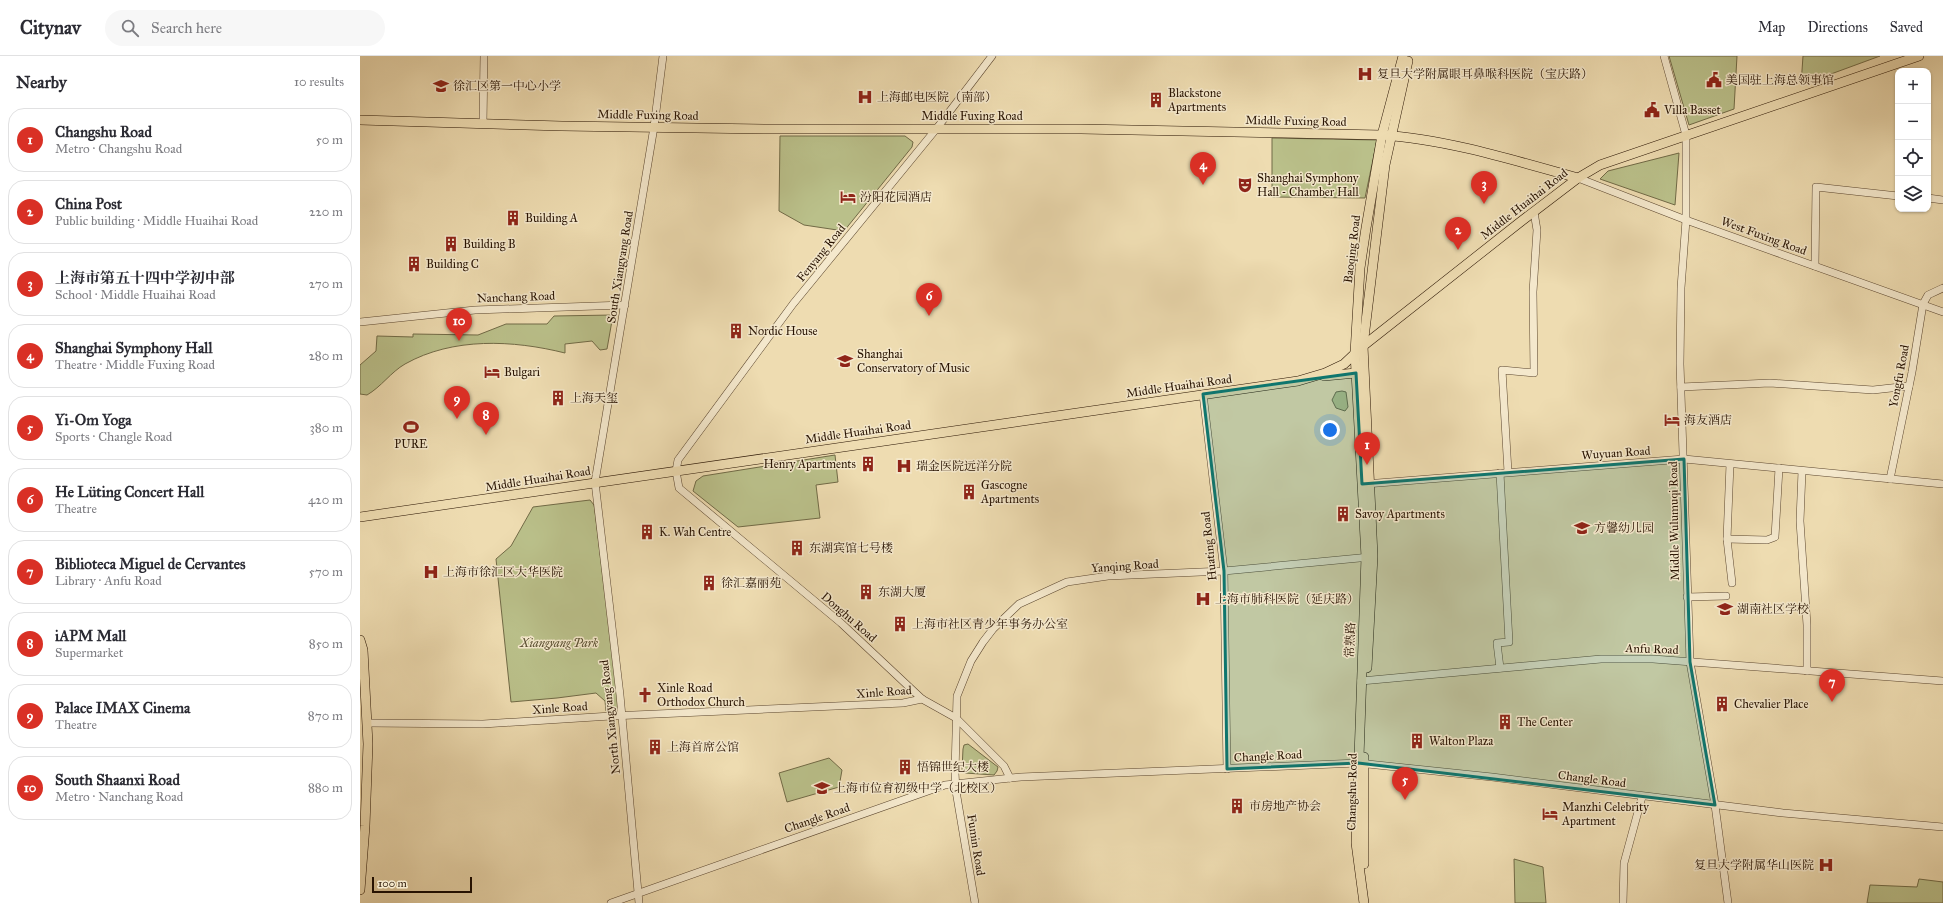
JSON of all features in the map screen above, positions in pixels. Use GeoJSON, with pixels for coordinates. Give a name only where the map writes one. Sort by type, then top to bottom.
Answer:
{"type":"FeatureCollection","features":[{"type":"Feature","properties":{"kind":"main road","name":"Baoqing Road"},"geometry":{"type":"LineString","coordinates":[[1355,353],[1360,268],[1386,136],[1404,56]]}},
{"type":"Feature","properties":{"kind":"main road","name":"Baoqing Road"},"geometry":{"type":"LineString","coordinates":[[1363,346],[1386,136],[1410,56]]}},
{"type":"Feature","properties":{"kind":"main road","name":"Middle Huaihai Road"},"geometry":{"type":"LineString","coordinates":[[360,517],[1298,381],[1312,377],[1344,364],[1363,346],[1534,212],[1578,178],[1600,165],[1919,56]]}},
{"type":"Feature","properties":{"kind":"main road","name":"Middle Fuxing Road"},"geometry":{"type":"LineString","coordinates":[[360,120],[654,127],[1087,129],[1409,137],[1485,154],[1578,178]]}},
{"type":"Feature","properties":{"kind":"main road","name":"Changshu Road"},"geometry":{"type":"LineString","coordinates":[[1363,346],[1365,484],[1369,557],[1361,763],[1363,845],[1369,903]]}},
{"type":"Feature","properties":{"kind":"main road"},"geometry":{"type":"LineString","coordinates":[[1355,353],[1365,484]]}},
{"type":"Feature","properties":{"kind":"main road"},"geometry":{"type":"LineString","coordinates":[[1312,377],[1356,373]]}},
{"type":"Feature","properties":{"kind":"main road"},"geometry":{"type":"LineString","coordinates":[[360,640],[363,650],[368,723],[365,826],[360,890]]}},
{"type":"Feature","properties":{"kind":"main road"},"geometry":{"type":"LineString","coordinates":[[1361,763],[1356,845],[1364,903]]}},
{"type":"Feature","properties":{"kind":"street"},"geometry":{"type":"LineString","coordinates":[[483,124],[484,56]]}},
{"type":"Feature","properties":{"kind":"street","name":"South Xiangyang Road"},"geometry":{"type":"LineString","coordinates":[[595,482],[654,127],[663,56]]}},
{"type":"Feature","properties":{"kind":"street","name":"Fenyang Road"},"geometry":{"type":"LineString","coordinates":[[676,471],[678,460],[793,304],[937,128],[992,56]]}},
{"type":"Feature","properties":{"kind":"street","name":"Middle Wulumuqi Road"},"geometry":{"type":"LineString","coordinates":[[1664,56],[1686,135],[1686,220],[1682,288],[1681,386],[1690,662],[1715,805],[1728,903]]}},
{"type":"Feature","properties":{"kind":"street","name":"West Fuxing Road"},"geometry":{"type":"LineString","coordinates":[[1578,178],[1686,220],[1943,312]]}},
{"type":"Feature","properties":{"kind":"street"},"geometry":{"type":"LineString","coordinates":[[1815,266],[1816,187],[1895,196]]}},
{"type":"Feature","properties":{"kind":"street"},"geometry":{"type":"LineString","coordinates":[[1931,198],[1943,200]]}},
{"type":"Feature","properties":{"kind":"street"},"geometry":{"type":"LineString","coordinates":[[1508,472],[1502,370],[1534,373],[1533,292],[1537,230],[1534,212]]}},
{"type":"Feature","properties":{"kind":"street"},"geometry":{"type":"LineString","coordinates":[[1924,304],[1928,295],[1943,288]]}},
{"type":"Feature","properties":{"kind":"street","name":"Yongfu Road"},"geometry":{"type":"LineString","coordinates":[[1890,479],[1924,304]]}},
{"type":"Feature","properties":{"kind":"street","name":"Nanchang Road"},"geometry":{"type":"LineString","coordinates":[[360,322],[475,310],[625,305]]}},
{"type":"Feature","properties":{"kind":"street"},"geometry":{"type":"LineString","coordinates":[[1681,386],[1770,383],[1873,390],[1909,386]]}},
{"type":"Feature","properties":{"kind":"street","name":"Huating Road"},"geometry":{"type":"LineString","coordinates":[[1203,394],[1224,571],[1227,768]]}},
{"type":"Feature","properties":{"kind":"street","name":"Wuyuan Road"},"geometry":{"type":"LineString","coordinates":[[1365,484],[1684,459],[1943,484]]}},
{"type":"Feature","properties":{"kind":"street"},"geometry":{"type":"LineString","coordinates":[[1730,464],[1727,538],[1732,583]]}},
{"type":"Feature","properties":{"kind":"street"},"geometry":{"type":"LineString","coordinates":[[1727,538],[1767,540],[1775,537],[1779,468]]}},
{"type":"Feature","properties":{"kind":"street","name":"Donghu Road"},"geometry":{"type":"LineString","coordinates":[[676,471],[679,488],[840,623],[922,699],[956,718],[1004,766],[1010,778]]}},
{"type":"Feature","properties":{"kind":"street"},"geometry":{"type":"LineString","coordinates":[[1802,471],[1800,521],[1807,625],[1807,671]]}},
{"type":"Feature","properties":{"kind":"street"},"geometry":{"type":"LineString","coordinates":[[1500,473],[1509,642],[1497,643],[1500,668]]}},
{"type":"Feature","properties":{"kind":"street","name":"North Xiangyang Road"},"geometry":{"type":"LineString","coordinates":[[595,482],[621,716],[639,903]]}},
{"type":"Feature","properties":{"kind":"street","name":"Yanqing Road"},"geometry":{"type":"LineString","coordinates":[[956,718],[957,696],[971,661],[993,629],[1019,604],[1067,582],[1108,576],[1224,571],[1369,557]]}},
{"type":"Feature","properties":{"kind":"street"},"geometry":{"type":"LineString","coordinates":[[1687,597],[1726,596]]}},
{"type":"Feature","properties":{"kind":"street","name":"Anfu Road"},"geometry":{"type":"LineString","coordinates":[[1364,681],[1601,659],[1653,659],[1943,681]]}},
{"type":"Feature","properties":{"kind":"street","name":"Xinle Road"},"geometry":{"type":"LineString","coordinates":[[368,723],[483,724],[903,703],[922,699]]}},
{"type":"Feature","properties":{"kind":"street","name":"Fumin Road"},"geometry":{"type":"LineString","coordinates":[[956,718],[955,784],[975,903]]}},
{"type":"Feature","properties":{"kind":"street","name":"Changle Road"},"geometry":{"type":"LineString","coordinates":[[611,903],[945,785],[1010,778],[1361,763],[1492,777],[1783,813],[1943,826]]}},
{"type":"Feature","properties":{"kind":"street"},"geometry":{"type":"LineString","coordinates":[[1623,903],[1624,863],[1642,796]]}},
{"type":"Feature","properties":{"kind":"highlighted area"},"geometry":{"type":"Polygon","coordinates":[[[1356,373],[1362,484],[1684,459],[1690,662],[1715,805],[1358,763],[1227,769],[1224,571],[1203,394],[1356,373]]]}},
{"type":"Feature","properties":{"kind":"green space"},"geometry":{"type":"Polygon","coordinates":[[[1669,56],[1737,56],[1734,109],[1689,125],[1669,56]]]}},
{"type":"Feature","properties":{"kind":"green space"},"geometry":{"type":"Polygon","coordinates":[[[1803,56],[1880,56],[1801,85],[1803,56]]]}},
{"type":"Feature","properties":{"kind":"green space"},"geometry":{"type":"Polygon","coordinates":[[[780,136],[905,136],[913,142],[912,147],[844,231],[804,225],[779,211],[780,136]]]}},
{"type":"Feature","properties":{"kind":"green space"},"geometry":{"type":"Polygon","coordinates":[[[1272,138],[1377,140],[1365,198],[1272,197],[1272,138]]]}},
{"type":"Feature","properties":{"kind":"green space"},"geometry":{"type":"Polygon","coordinates":[[[1679,153],[1675,205],[1600,179],[1608,171],[1679,153]]]}},
{"type":"Feature","properties":{"kind":"green space"},"geometry":{"type":"Polygon","coordinates":[[[613,315],[607,349],[600,350],[592,341],[565,344],[565,353],[525,345],[463,345],[424,355],[405,364],[372,392],[367,395],[360,394],[360,365],[376,351],[377,336],[413,337],[413,334],[478,335],[506,324],[547,324],[554,316],[613,315]]]}},
{"type":"Feature","properties":{"kind":"green space"},"geometry":{"type":"Polygon","coordinates":[[[1336,392],[1346,392],[1348,407],[1345,411],[1336,408],[1332,400],[1336,392]]]}},
{"type":"Feature","properties":{"kind":"green space"},"geometry":{"type":"Polygon","coordinates":[[[835,455],[838,482],[816,485],[820,518],[738,527],[693,491],[696,481],[703,476],[835,455]]]}},
{"type":"Feature","properties":{"kind":"green space","name":"Xiangyang Park"},"geometry":{"type":"Polygon","coordinates":[[[590,500],[594,505],[595,511],[619,707],[615,711],[606,711],[605,701],[596,693],[511,702],[496,559],[511,546],[533,507],[590,500]]]}},
{"type":"Feature","properties":{"kind":"green space"},"geometry":{"type":"Polygon","coordinates":[[[968,744],[998,767],[994,775],[965,773],[962,770],[963,749],[964,745],[968,744]]]}},
{"type":"Feature","properties":{"kind":"green space"},"geometry":{"type":"Polygon","coordinates":[[[829,758],[842,770],[839,787],[787,802],[779,773],[829,758]]]}},
{"type":"Feature","properties":{"kind":"green space"},"geometry":{"type":"Polygon","coordinates":[[[1514,859],[1543,867],[1546,903],[1515,903],[1514,859]]]}},
{"type":"Feature","properties":{"kind":"green space"},"geometry":{"type":"Polygon","coordinates":[[[1919,879],[1943,882],[1943,903],[1867,903],[1870,885],[1917,887],[1919,879]]]}},
{"type":"Feature","properties":{"kind":"place","name":"复旦大学附属眼耳鼻喉科医院（宝庆路）"},"geometry":{"type":"Point","coordinates":[1365,74]}},
{"type":"Feature","properties":{"kind":"place","name":"美国驻上海总领事馆"},"geometry":{"type":"Point","coordinates":[1714,80]}},
{"type":"Feature","properties":{"kind":"place","name":"徐汇区第一中心小学"},"geometry":{"type":"Point","coordinates":[441,86]}},
{"type":"Feature","properties":{"kind":"place","name":"上海邮电医院（南部）"},"geometry":{"type":"Point","coordinates":[865,97]}},
{"type":"Feature","properties":{"kind":"place","name":"Blackstone Apartments"},"geometry":{"type":"Point","coordinates":[1156,100]}},
{"type":"Feature","properties":{"kind":"place","name":"Villa Basset"},"geometry":{"type":"Point","coordinates":[1652,110]}},
{"type":"Feature","properties":{"kind":"place","name":"Shanghai Symphony Hall"},"geometry":{"type":"Point","coordinates":[1203,185]}},
{"type":"Feature","properties":{"kind":"place","name":"Shanghai Symphony Hall - Chamber Hall"},"geometry":{"type":"Point","coordinates":[1245,185]}},
{"type":"Feature","properties":{"kind":"place","name":"汾阳花园酒店"},"geometry":{"type":"Point","coordinates":[848,197]}},
{"type":"Feature","properties":{"kind":"place","name":"上海市第五十四中学初中部"},"geometry":{"type":"Point","coordinates":[1484,204]}},
{"type":"Feature","properties":{"kind":"place","name":"Building A"},"geometry":{"type":"Point","coordinates":[513,218]}},
{"type":"Feature","properties":{"kind":"place","name":"Building B"},"geometry":{"type":"Point","coordinates":[451,244]}},
{"type":"Feature","properties":{"kind":"place","name":"China Post"},"geometry":{"type":"Point","coordinates":[1458,250]}},
{"type":"Feature","properties":{"kind":"place","name":"Building C"},"geometry":{"type":"Point","coordinates":[414,264]}},
{"type":"Feature","properties":{"kind":"place","name":"He Lüting Concert Hall"},"geometry":{"type":"Point","coordinates":[929,316]}},
{"type":"Feature","properties":{"kind":"place","name":"Nordic House"},"geometry":{"type":"Point","coordinates":[736,331]}},
{"type":"Feature","properties":{"kind":"place","name":"South Shaanxi Road"},"geometry":{"type":"Point","coordinates":[459,341]}},
{"type":"Feature","properties":{"kind":"place","name":"Shanghai Conservatory of Music"},"geometry":{"type":"Point","coordinates":[845,361]}},
{"type":"Feature","properties":{"kind":"place","name":"Bulgari"},"geometry":{"type":"Point","coordinates":[492,372]}},
{"type":"Feature","properties":{"kind":"place","name":"上海天玺"},"geometry":{"type":"Point","coordinates":[558,398]}},
{"type":"Feature","properties":{"kind":"place","name":"Palace IMAX Cinema"},"geometry":{"type":"Point","coordinates":[457,419]}},
{"type":"Feature","properties":{"kind":"place","name":"海友酒店"},"geometry":{"type":"Point","coordinates":[1672,420]}},
{"type":"Feature","properties":{"kind":"place","name":"PURE"},"geometry":{"type":"Point","coordinates":[411,427]}},
{"type":"Feature","properties":{"kind":"place","name":"iAPM Mall"},"geometry":{"type":"Point","coordinates":[486,435]}},
{"type":"Feature","properties":{"kind":"place","name":"Henry Apartments"},"geometry":{"type":"Point","coordinates":[868,464]}},
{"type":"Feature","properties":{"kind":"place","name":"Changshu Road"},"geometry":{"type":"Point","coordinates":[1367,465]}},
{"type":"Feature","properties":{"kind":"place","name":"瑞金医院远洋分院"},"geometry":{"type":"Point","coordinates":[904,466]}},
{"type":"Feature","properties":{"kind":"place","name":"Gascogne Apartments"},"geometry":{"type":"Point","coordinates":[969,492]}},
{"type":"Feature","properties":{"kind":"place","name":"Savoy Apartments"},"geometry":{"type":"Point","coordinates":[1343,514]}},
{"type":"Feature","properties":{"kind":"place","name":"方馨幼儿园"},"geometry":{"type":"Point","coordinates":[1582,528]}},
{"type":"Feature","properties":{"kind":"place","name":"K. Wah Centre"},"geometry":{"type":"Point","coordinates":[647,532]}},
{"type":"Feature","properties":{"kind":"place","name":"东湖宾馆七号楼"},"geometry":{"type":"Point","coordinates":[797,548]}},
{"type":"Feature","properties":{"kind":"place","name":"上海市徐汇区大华医院"},"geometry":{"type":"Point","coordinates":[431,572]}},
{"type":"Feature","properties":{"kind":"place","name":"徐汇嘉丽苑"},"geometry":{"type":"Point","coordinates":[709,583]}},
{"type":"Feature","properties":{"kind":"place","name":"东湖大厦"},"geometry":{"type":"Point","coordinates":[866,592]}},
{"type":"Feature","properties":{"kind":"place","name":"上海市肺科医院（延庆路）"},"geometry":{"type":"Point","coordinates":[1203,599]}},
{"type":"Feature","properties":{"kind":"place","name":"湖南社区学校"},"geometry":{"type":"Point","coordinates":[1725,609]}},
{"type":"Feature","properties":{"kind":"place","name":"上海市社区青少年事务办公室"},"geometry":{"type":"Point","coordinates":[900,624]}},
{"type":"Feature","properties":{"kind":"place","name":"Xinle Road Orthodox Church"},"geometry":{"type":"Point","coordinates":[645,695]}},
{"type":"Feature","properties":{"kind":"place","name":"Biblioteca Miguel de Cervantes"},"geometry":{"type":"Point","coordinates":[1832,702]}},
{"type":"Feature","properties":{"kind":"place","name":"Chevalier Place"},"geometry":{"type":"Point","coordinates":[1722,704]}},
{"type":"Feature","properties":{"kind":"place","name":"The Center"},"geometry":{"type":"Point","coordinates":[1505,722]}},
{"type":"Feature","properties":{"kind":"place","name":"Walton Plaza"},"geometry":{"type":"Point","coordinates":[1417,741]}},
{"type":"Feature","properties":{"kind":"place","name":"上海首席公馆"},"geometry":{"type":"Point","coordinates":[655,747]}},
{"type":"Feature","properties":{"kind":"place","name":"悟锦世纪大楼"},"geometry":{"type":"Point","coordinates":[905,767]}},
{"type":"Feature","properties":{"kind":"place","name":"上海市位育初级中学（北校区）"},"geometry":{"type":"Point","coordinates":[822,788]}},
{"type":"Feature","properties":{"kind":"place","name":"Yi-Om Yoga"},"geometry":{"type":"Point","coordinates":[1405,800]}},
{"type":"Feature","properties":{"kind":"place","name":"市房地产协会"},"geometry":{"type":"Point","coordinates":[1237,806]}},
{"type":"Feature","properties":{"kind":"place","name":"Manzhi Celebrity Apartment"},"geometry":{"type":"Point","coordinates":[1550,814]}},
{"type":"Feature","properties":{"kind":"place","name":"复旦大学附属华山医院"},"geometry":{"type":"Point","coordinates":[1826,865]}}]}
